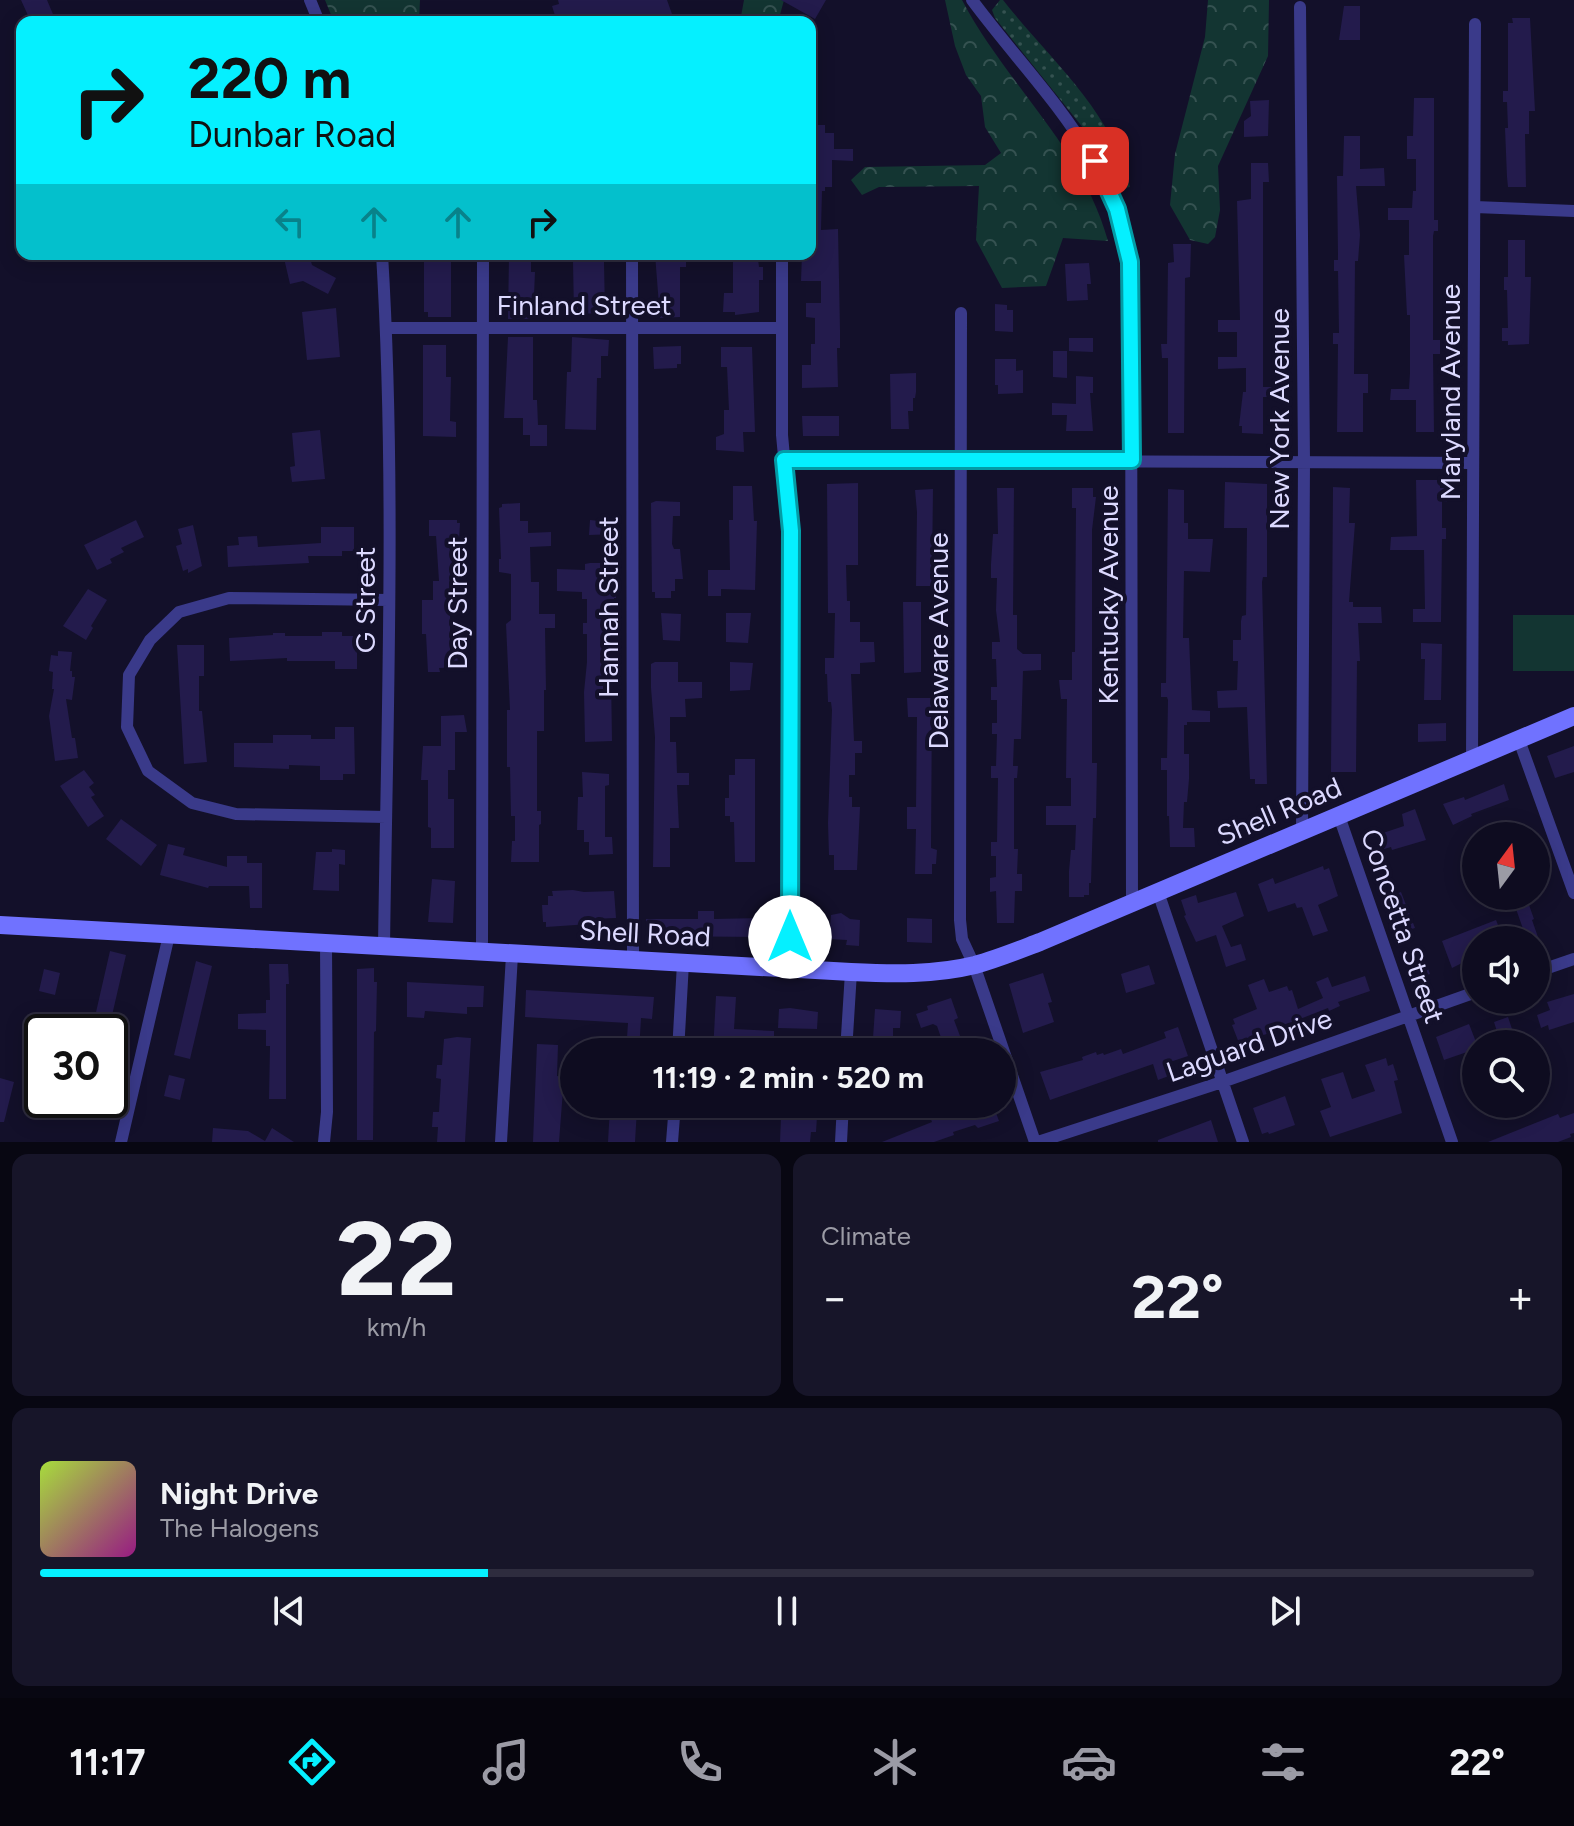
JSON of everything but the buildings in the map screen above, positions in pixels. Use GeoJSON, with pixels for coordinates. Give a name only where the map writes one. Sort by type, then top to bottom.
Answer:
{"type":"FeatureCollection","features":[{"type":"Feature","properties":{"kind":"street","name":"Kentucky Avenue"},"geometry":{"type":"LineString","coordinates":[[972,0],[1083,140],[1105,180],[1125,236],[1131,276],[1132,903]]}},
{"type":"Feature","properties":{"kind":"street","name":"New York Avenue"},"geometry":{"type":"LineString","coordinates":[[1300,7],[1304,462],[1302,832]]}},
{"type":"Feature","properties":{"kind":"street","name":"Maryland Avenue"},"geometry":{"type":"LineString","coordinates":[[1472,761],[1475,24]]}},
{"type":"Feature","properties":{"kind":"street"},"geometry":{"type":"LineString","coordinates":[[1475,207],[1574,211]]}},
{"type":"Feature","properties":{"kind":"street","name":"G Street"},"geometry":{"type":"LineString","coordinates":[[382,260],[387,328],[389,600],[384,947]]}},
{"type":"Feature","properties":{"kind":"street","name":"Day Street"},"geometry":{"type":"LineString","coordinates":[[482,953],[483,260]]}},
{"type":"Feature","properties":{"kind":"street","name":"Hannah Street"},"geometry":{"type":"LineString","coordinates":[[632,260],[633,960]]}},
{"type":"Feature","properties":{"kind":"street"},"geometry":{"type":"LineString","coordinates":[[782,260],[784,460],[791,546],[790,968]]}},
{"type":"Feature","properties":{"kind":"street","name":"Delaware Avenue"},"geometry":{"type":"LineString","coordinates":[[961,313],[960,920],[962,939],[1036,1142]]}},
{"type":"Feature","properties":{"kind":"street","name":"Finland Street"},"geometry":{"type":"LineString","coordinates":[[387,328],[782,328]]}},
{"type":"Feature","properties":{"kind":"street"},"geometry":{"type":"LineString","coordinates":[[784,460],[1473,463]]}},
{"type":"Feature","properties":{"kind":"street"},"geometry":{"type":"LineString","coordinates":[[386,817],[236,814],[192,803],[148,771],[127,727],[129,675],[150,640],[179,612],[229,598],[389,600]]}},
{"type":"Feature","properties":{"kind":"street","name":"Shell Road"},"geometry":{"type":"LineString","coordinates":[[0,925],[512,955],[916,974],[974,965],[1040,942],[1574,716]]}},
{"type":"Feature","properties":{"kind":"street"},"geometry":{"type":"LineString","coordinates":[[1519,740],[1574,893]]}},
{"type":"Feature","properties":{"kind":"street","name":"Concetta Street"},"geometry":{"type":"LineString","coordinates":[[1339,816],[1452,1142]]}},
{"type":"Feature","properties":{"kind":"street"},"geometry":{"type":"LineString","coordinates":[[1158,892],[1243,1142]]}},
{"type":"Feature","properties":{"kind":"street"},"geometry":{"type":"LineString","coordinates":[[121,1142],[169,935]]}},
{"type":"Feature","properties":{"kind":"street"},"geometry":{"type":"LineString","coordinates":[[324,1142],[327,1112],[326,944]]}},
{"type":"Feature","properties":{"kind":"street"},"geometry":{"type":"LineString","coordinates":[[501,1142],[512,955]]}},
{"type":"Feature","properties":{"kind":"street"},"geometry":{"type":"LineString","coordinates":[[1550,967],[1574,959]]}},
{"type":"Feature","properties":{"kind":"street"},"geometry":{"type":"LineString","coordinates":[[679,1038],[683,963]]}},
{"type":"Feature","properties":{"kind":"street"},"geometry":{"type":"LineString","coordinates":[[847,1038],[851,972]]}},
{"type":"Feature","properties":{"kind":"street","name":"Laguard Drive"},"geometry":{"type":"LineString","coordinates":[[1036,1142],[1222,1082],[1462,997]]}},
{"type":"Feature","properties":{"kind":"street"},"geometry":{"type":"LineString","coordinates":[[672,1142],[674,1118]]}},
{"type":"Feature","properties":{"kind":"street"},"geometry":{"type":"LineString","coordinates":[[841,1142],[842,1118]]}},
{"type":"Feature","properties":{"kind":"green space"},"geometry":{"type":"Polygon","coordinates":[[[325,0],[420,0],[419,16],[332,16],[325,0]]]}},
{"type":"Feature","properties":{"kind":"green space"},"geometry":{"type":"Polygon","coordinates":[[[744,0],[784,0],[780,16],[741,16],[744,0]]]}},
{"type":"Feature","properties":{"kind":"green space"},"geometry":{"type":"Polygon","coordinates":[[[945,0],[962,0],[1000,60],[1062,145],[1096,207],[1108,241],[1063,238],[1046,286],[1002,288],[976,240],[979,186],[879,187],[862,195],[851,180],[865,167],[985,165],[1001,153],[985,127],[981,96],[966,75],[955,46],[945,0]]]}},
{"type":"Feature","properties":{"kind":"green space"},"geometry":{"type":"Polygon","coordinates":[[[1000,0],[1059,65],[1094,110],[1121,159],[1130,187],[1117,189],[1084,129],[995,18],[992,10],[1000,0]]]}},
{"type":"Feature","properties":{"kind":"green space"},"geometry":{"type":"Polygon","coordinates":[[[1208,0],[1269,0],[1268,56],[1218,166],[1220,210],[1215,237],[1208,244],[1190,240],[1170,205],[1175,154],[1205,37],[1208,0]]]}},
{"type":"Feature","properties":{"kind":"green space"},"geometry":{"type":"Polygon","coordinates":[[[1513,615],[1574,615],[1574,671],[1513,671],[1513,615]]]}},
{"type":"Feature","properties":{"kind":"route"},"geometry":{"type":"LineString","coordinates":[[790,937],[791,531],[784,460],[1132,460],[1130,262],[1117,209],[1095,161]]}}]}
